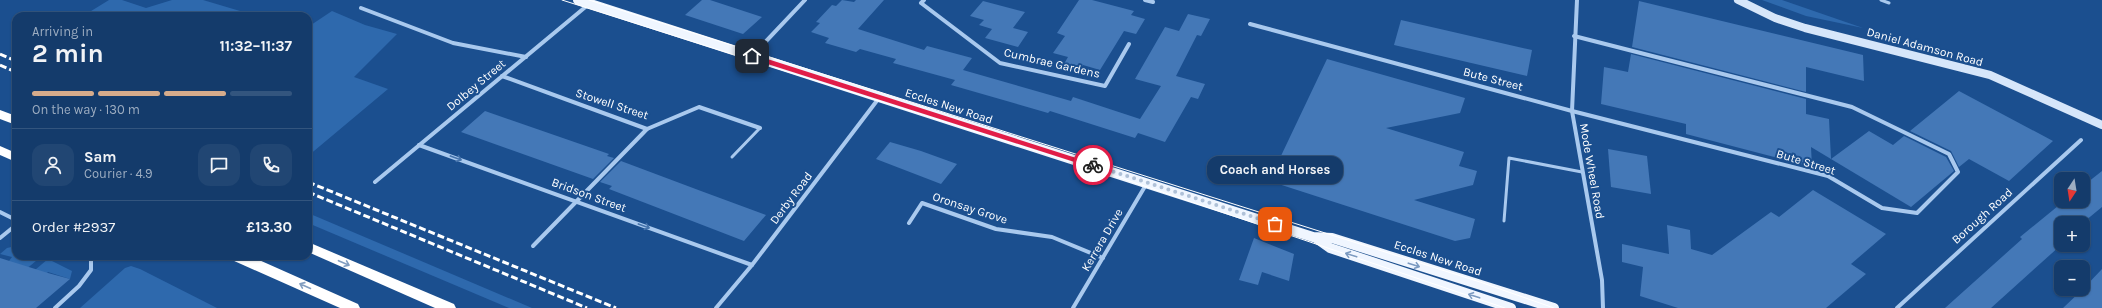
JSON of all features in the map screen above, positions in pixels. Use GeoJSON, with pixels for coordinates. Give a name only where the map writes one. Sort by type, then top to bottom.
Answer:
{"type":"FeatureCollection","features":[{"type":"Feature","properties":{"kind":"highway"},"geometry":{"type":"LineString","coordinates":[[0,114],[12,118]]}},
{"type":"Feature","properties":{"kind":"highway"},"geometry":{"type":"LineString","coordinates":[[0,150],[12,156]]}},
{"type":"Feature","properties":{"kind":"highway"},"geometry":{"type":"LineString","coordinates":[[312,249],[449,308]]}},
{"type":"Feature","properties":{"kind":"highway"},"geometry":{"type":"LineString","coordinates":[[246,260],[353,308]]}},
{"type":"Feature","properties":{"kind":"main road","name":"Eccles New Road"},"geometry":{"type":"LineString","coordinates":[[578,0],[1313,237],[1330,248],[1512,308]]}},
{"type":"Feature","properties":{"kind":"main road","name":"Eccles New Road"},"geometry":{"type":"LineString","coordinates":[[1313,237],[1332,238],[1554,308]]}},
{"type":"Feature","properties":{"kind":"street"},"geometry":{"type":"LineString","coordinates":[[752,56],[805,0]]}},
{"type":"Feature","properties":{"kind":"street","name":"Cumbrae Gardens"},"geometry":{"type":"LineString","coordinates":[[924,0],[921,3],[1000,63],[1105,86],[1129,44]]}},
{"type":"Feature","properties":{"kind":"street"},"geometry":{"type":"LineString","coordinates":[[1145,0],[1153,2]]}},
{"type":"Feature","properties":{"kind":"street","name":"Mode Wheel Road"},"geometry":{"type":"LineString","coordinates":[[1577,0],[1574,36],[1572,111],[1602,280],[1604,308]]}},
{"type":"Feature","properties":{"kind":"street","name":"Daniel Adamson Road"},"geometry":{"type":"LineString","coordinates":[[1738,0],[1775,18],[1806,28],[1990,75],[2102,125]]}},
{"type":"Feature","properties":{"kind":"street","name":"Dolbey Street"},"geometry":{"type":"LineString","coordinates":[[375,182],[590,4]]}},
{"type":"Feature","properties":{"kind":"street"},"geometry":{"type":"LineString","coordinates":[[361,8],[453,43],[526,56]]}},
{"type":"Feature","properties":{"kind":"street","name":"Bute Street"},"geometry":{"type":"LineString","coordinates":[[1250,24],[1572,111],[1828,176],[1882,208],[1916,213],[1958,172],[1949,154],[1852,107],[1574,36]]}},
{"type":"Feature","properties":{"kind":"street","name":"Stowell Street"},"geometry":{"type":"LineString","coordinates":[[502,76],[647,129],[699,106],[760,128]]}},
{"type":"Feature","properties":{"kind":"street","name":"Derby Road"},"geometry":{"type":"LineString","coordinates":[[716,308],[752,265],[879,98]]}},
{"type":"Feature","properties":{"kind":"street"},"geometry":{"type":"LineString","coordinates":[[533,246],[647,129]]}},
{"type":"Feature","properties":{"kind":"street","name":"Borough Road"},"geometry":{"type":"LineString","coordinates":[[1897,308],[2081,140]]}},
{"type":"Feature","properties":{"kind":"street","name":"Bridson Street"},"geometry":{"type":"LineString","coordinates":[[419,145],[752,265]]}},
{"type":"Feature","properties":{"kind":"street","name":"Kerrera Drive"},"geometry":{"type":"LineString","coordinates":[[1074,308],[1147,183]]}},
{"type":"Feature","properties":{"kind":"street","name":"Oronsay Grove"},"geometry":{"type":"LineString","coordinates":[[910,223],[922,203],[996,229],[1052,237],[1103,258]]}},
{"type":"Feature","properties":{"kind":"street"},"geometry":{"type":"LineString","coordinates":[[0,212],[12,218]]}},
{"type":"Feature","properties":{"kind":"street"},"geometry":{"type":"LineString","coordinates":[[0,238],[12,228]]}},
{"type":"Feature","properties":{"kind":"street"},"geometry":{"type":"LineString","coordinates":[[55,308],[79,286],[91,270],[91,260]]}},
{"type":"Feature","properties":{"kind":"lane"},"geometry":{"type":"LineString","coordinates":[[1880,0],[1889,3]]}},
{"type":"Feature","properties":{"kind":"lane"},"geometry":{"type":"LineString","coordinates":[[732,157],[760,128]]}},
{"type":"Feature","properties":{"kind":"lane"},"geometry":{"type":"LineString","coordinates":[[1504,221],[1509,158],[1582,172]]}},
{"type":"Feature","properties":{"kind":"shaded area"},"geometry":{"type":"Polygon","coordinates":[[[109,0],[122,0],[146,8],[172,0],[203,0],[244,12],[90,12],[109,0]]]}},
{"type":"Feature","properties":{"kind":"shaded area"},"geometry":{"type":"Polygon","coordinates":[[[1762,0],[1782,0],[1863,28],[1806,16],[1762,0]]]}},
{"type":"Feature","properties":{"kind":"shaded area"},"geometry":{"type":"Polygon","coordinates":[[[332,11],[365,25],[397,34],[354,77],[388,89],[312,153],[312,24],[332,11]]]}},
{"type":"Feature","properties":{"kind":"shaded area"},"geometry":{"type":"Polygon","coordinates":[[[312,215],[532,308],[509,308],[312,225],[312,215]]]}},
{"type":"Feature","properties":{"kind":"shaded area"},"geometry":{"type":"Polygon","coordinates":[[[12,247],[12,257],[0,254],[7,248],[12,247]]]}},
{"type":"Feature","properties":{"kind":"shaded area"},"geometry":{"type":"Polygon","coordinates":[[[12,257],[12,260],[37,260],[19,275],[9,261],[12,257]]]}},
{"type":"Feature","properties":{"kind":"shaded area"},"geometry":{"type":"Polygon","coordinates":[[[47,260],[50,260],[72,271],[70,279],[48,272],[45,275],[22,281],[47,260]]]}},
{"type":"Feature","properties":{"kind":"shaded area"},"geometry":{"type":"Polygon","coordinates":[[[131,266],[140,269],[217,308],[80,308],[125,268],[131,266]]]}},
{"type":"Feature","properties":{"kind":"building"},"geometry":{"type":"Polygon","coordinates":[[[702,0],[710,0],[762,17],[743,34],[685,15],[702,0]]]}},
{"type":"Feature","properties":{"kind":"building"},"geometry":{"type":"Polygon","coordinates":[[[842,0],[854,2],[856,0],[884,0],[858,29],[924,50],[927,46],[972,58],[963,70],[1071,101],[1073,97],[1140,119],[1161,86],[1135,79],[1165,27],[1179,31],[1188,14],[1210,19],[1201,36],[1197,35],[1176,76],[1205,84],[1198,99],[1191,97],[1165,142],[1138,133],[1135,138],[1050,111],[1048,113],[951,85],[955,80],[893,63],[896,59],[860,49],[856,52],[825,43],[829,38],[811,32],[820,23],[816,22],[832,5],[836,6],[842,0]]]}},
{"type":"Feature","properties":{"kind":"building"},"geometry":{"type":"Polygon","coordinates":[[[1079,0],[1092,0],[1134,11],[1131,15],[1145,19],[1136,34],[1124,31],[1100,70],[1083,65],[1081,68],[1064,64],[1068,57],[1053,53],[1065,36],[1057,33],[1079,0]]]}},
{"type":"Feature","properties":{"kind":"building"},"geometry":{"type":"Polygon","coordinates":[[[983,1],[1025,12],[1013,28],[1028,32],[1018,47],[985,38],[992,29],[979,25],[984,20],[970,16],[983,1]]]}},
{"type":"Feature","properties":{"kind":"building"},"geometry":{"type":"Polygon","coordinates":[[[1639,1],[1863,55],[1864,81],[1806,67],[1806,92],[1632,47],[1639,1]]]}},
{"type":"Feature","properties":{"kind":"building"},"geometry":{"type":"Polygon","coordinates":[[[1401,20],[1532,50],[1527,76],[1394,45],[1401,20]]]}},
{"type":"Feature","properties":{"kind":"building"},"geometry":{"type":"Polygon","coordinates":[[[1631,54],[1806,99],[1806,114],[1829,119],[1831,159],[1811,147],[1812,167],[1686,134],[1686,124],[1601,104],[1604,67],[1628,72],[1631,54]]]}},
{"type":"Feature","properties":{"kind":"building"},"geometry":{"type":"Polygon","coordinates":[[[1327,59],[1465,98],[1460,113],[1386,128],[1464,152],[1459,166],[1477,171],[1473,185],[1414,200],[1475,219],[1470,238],[1455,241],[1269,181],[1327,59]]]}},
{"type":"Feature","properties":{"kind":"building"},"geometry":{"type":"Polygon","coordinates":[[[1959,91],[2053,141],[2009,181],[1969,159],[1959,167],[1951,151],[1910,131],[1959,91]]]}},
{"type":"Feature","properties":{"kind":"building"},"geometry":{"type":"Polygon","coordinates":[[[485,111],[609,154],[607,156],[614,158],[593,179],[461,132],[485,111]]]}},
{"type":"Feature","properties":{"kind":"building"},"geometry":{"type":"Polygon","coordinates":[[[1869,131],[1893,145],[1904,136],[1946,157],[1954,171],[1911,207],[1831,159],[1869,131]]]}},
{"type":"Feature","properties":{"kind":"building"},"geometry":{"type":"Polygon","coordinates":[[[890,142],[957,164],[941,184],[876,159],[890,142]]]}},
{"type":"Feature","properties":{"kind":"building"},"geometry":{"type":"Polygon","coordinates":[[[1608,149],[1647,156],[1651,194],[1611,187],[1608,149]]]}},
{"type":"Feature","properties":{"kind":"building"},"geometry":{"type":"Polygon","coordinates":[[[621,161],[766,215],[744,241],[609,189],[612,186],[600,182],[621,161]]]}},
{"type":"Feature","properties":{"kind":"building"},"geometry":{"type":"Polygon","coordinates":[[[2102,171],[2102,207],[2090,217],[2054,216],[2054,251],[1991,308],[1945,308],[2022,239],[2020,237],[2056,208],[2090,208],[2090,180],[2102,171]]]}},
{"type":"Feature","properties":{"kind":"building"},"geometry":{"type":"Polygon","coordinates":[[[1813,190],[1886,234],[1851,264],[1866,274],[1826,308],[1678,308],[1640,296],[1643,267],[1622,262],[1622,244],[1669,254],[1667,225],[1690,230],[1691,249],[1712,255],[1771,212],[1779,217],[1813,190]]]}},
{"type":"Feature","properties":{"kind":"building"},"geometry":{"type":"Polygon","coordinates":[[[1254,238],[1294,254],[1289,281],[1262,272],[1258,285],[1239,280],[1254,238]]]}},
{"type":"Feature","properties":{"kind":"building"},"geometry":{"type":"Polygon","coordinates":[[[0,258],[70,279],[36,308],[0,308],[0,258]]]}},
{"type":"Feature","properties":{"kind":"building"},"geometry":{"type":"Polygon","coordinates":[[[2102,269],[2102,308],[2063,308],[2076,296],[2090,296],[2090,282],[2102,269]]]}},
{"type":"Feature","properties":{"kind":"tram line"},"geometry":{"type":"LineString","coordinates":[[562,0],[1112,175],[1505,308]]}},
{"type":"Feature","properties":{"kind":"tram line"},"geometry":{"type":"LineString","coordinates":[[589,0],[1480,282],[1554,308]]}},
{"type":"Feature","properties":{"kind":"railway"},"geometry":{"type":"LineString","coordinates":[[0,54],[12,59]]}},
{"type":"Feature","properties":{"kind":"railway"},"geometry":{"type":"LineString","coordinates":[[0,65],[12,70]]}},
{"type":"Feature","properties":{"kind":"railway"},"geometry":{"type":"LineString","coordinates":[[312,184],[616,308]]}},
{"type":"Feature","properties":{"kind":"railway"},"geometry":{"type":"LineString","coordinates":[[312,194],[587,308]]}},
{"type":"Feature","properties":{"kind":"way so far"},"geometry":{"type":"LineString","coordinates":[[1093,165],[1275,224]]}},
{"type":"Feature","properties":{"kind":"place","name":"Coach and Horses"},"geometry":{"type":"Point","coordinates":[1275,224]}},
{"type":"Feature","properties":{"kind":"route"},"geometry":{"type":"LineString","coordinates":[[752,56],[879,98],[1093,165]]}}]}
